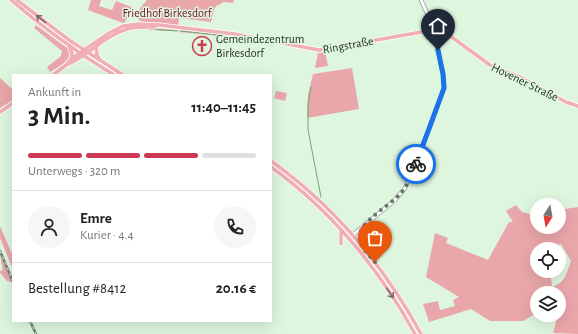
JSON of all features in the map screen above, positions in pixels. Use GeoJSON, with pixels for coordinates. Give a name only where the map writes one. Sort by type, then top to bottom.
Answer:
{"type":"FeatureCollection","features":[{"type":"Feature","properties":{"kind":"main road"},"geometry":{"type":"LineString","coordinates":[[11,0],[38,23],[84,56],[112,74]]}},
{"type":"Feature","properties":{"kind":"main road"},"geometry":{"type":"LineString","coordinates":[[17,0],[84,50],[121,74]]}},
{"type":"Feature","properties":{"kind":"main road"},"geometry":{"type":"LineString","coordinates":[[66,66],[71,59],[114,30],[124,26],[133,26]]}},
{"type":"Feature","properties":{"kind":"main road"},"geometry":{"type":"LineString","coordinates":[[54,74],[115,35],[133,26]]}},
{"type":"Feature","properties":{"kind":"main road","name":"Ringstraße"},"geometry":{"type":"LineString","coordinates":[[133,26],[168,27],[235,34],[319,50],[433,29]]}},
{"type":"Feature","properties":{"kind":"main road","name":"Hovener Straße"},"geometry":{"type":"LineString","coordinates":[[433,29],[442,30],[490,65],[520,77],[566,102],[578,106]]}},
{"type":"Feature","properties":{"kind":"main road"},"geometry":{"type":"LineString","coordinates":[[69,45],[72,53],[71,59]]}},
{"type":"Feature","properties":{"kind":"main road"},"geometry":{"type":"LineString","coordinates":[[96,47],[97,55],[100,60]]}},
{"type":"Feature","properties":{"kind":"main road"},"geometry":{"type":"LineString","coordinates":[[0,112],[12,104]]}},
{"type":"Feature","properties":{"kind":"main road"},"geometry":{"type":"LineString","coordinates":[[272,162],[309,192],[361,244],[388,281],[421,334]]}},
{"type":"Feature","properties":{"kind":"main road"},"geometry":{"type":"LineString","coordinates":[[272,167],[302,191],[349,238],[388,290],[415,334]]}},
{"type":"Feature","properties":{"kind":"main road"},"geometry":{"type":"LineString","coordinates":[[361,244],[360,234],[363,226]]}},
{"type":"Feature","properties":{"kind":"main road"},"geometry":{"type":"LineString","coordinates":[[340,229],[341,244]]}},
{"type":"Feature","properties":{"kind":"street"},"geometry":{"type":"LineString","coordinates":[[349,238],[395,200],[405,188],[430,129],[444,85],[432,22],[421,0]]}},
{"type":"Feature","properties":{"kind":"street"},"geometry":{"type":"LineString","coordinates":[[432,22],[442,30]]}},
{"type":"Feature","properties":{"kind":"green space"},"geometry":{"type":"Polygon","coordinates":[[[91,0],[101,0],[99,6],[112,10],[116,1],[131,7],[132,10],[123,23],[88,10],[91,0]]]}},
{"type":"Feature","properties":{"kind":"green space","name":"Friedhof Birkesdorf"},"geometry":{"type":"Polygon","coordinates":[[[147,0],[234,0],[233,3],[223,2],[217,5],[214,9],[211,22],[179,18],[178,27],[143,22],[139,20],[138,12],[147,0]]]}},
{"type":"Feature","properties":{"kind":"green space"},"geometry":{"type":"Polygon","coordinates":[[[36,25],[70,50],[67,60],[50,72],[47,67],[61,56],[62,51],[34,28],[36,25]]]}},
{"type":"Feature","properties":{"kind":"green space"},"geometry":{"type":"Polygon","coordinates":[[[149,28],[178,30],[179,31],[148,30],[149,28]]]}},
{"type":"Feature","properties":{"kind":"green space"},"geometry":{"type":"Polygon","coordinates":[[[181,30],[220,34],[228,36],[179,32],[181,30]]]}},
{"type":"Feature","properties":{"kind":"green space"},"geometry":{"type":"Polygon","coordinates":[[[325,52],[328,66],[315,68],[318,53],[325,52]]]}},
{"type":"Feature","properties":{"kind":"green space"},"geometry":{"type":"Polygon","coordinates":[[[352,68],[359,109],[307,118],[308,95],[313,74],[352,68]]]}},
{"type":"Feature","properties":{"kind":"green space"},"geometry":{"type":"Polygon","coordinates":[[[0,78],[12,89],[12,101],[0,108],[0,78]]]}},
{"type":"Feature","properties":{"kind":"green space"},"geometry":{"type":"Polygon","coordinates":[[[276,91],[287,93],[285,101],[274,98],[276,91]]]}},
{"type":"Feature","properties":{"kind":"green space"},"geometry":{"type":"Polygon","coordinates":[[[516,205],[522,212],[530,214],[530,234],[566,234],[566,209],[578,207],[578,334],[553,333],[556,322],[566,322],[566,286],[554,286],[566,278],[571,261],[566,252],[566,242],[530,242],[530,278],[551,278],[552,286],[530,286],[530,317],[523,321],[490,321],[471,309],[429,322],[423,304],[438,301],[440,310],[455,306],[453,300],[459,297],[426,277],[435,233],[448,238],[446,243],[488,260],[509,222],[513,222],[506,211],[516,205]]]}},
{"type":"Feature","properties":{"kind":"green space"},"geometry":{"type":"Polygon","coordinates":[[[0,226],[12,254],[12,268],[0,238],[0,226]]]}},
{"type":"Feature","properties":{"kind":"green space"},"geometry":{"type":"Polygon","coordinates":[[[0,254],[12,282],[7,281],[0,273],[0,271],[3,270],[0,254]]]}},
{"type":"Feature","properties":{"kind":"waterway"},"geometry":{"type":"LineString","coordinates":[[149,29],[177,31]]}},
{"type":"Feature","properties":{"kind":"waterway"},"geometry":{"type":"LineString","coordinates":[[181,31],[218,35]]}},
{"type":"Feature","properties":{"kind":"waterway"},"geometry":{"type":"LineString","coordinates":[[311,87],[308,104],[308,130],[321,197]]}},
{"type":"Feature","properties":{"kind":"railway"},"geometry":{"type":"LineString","coordinates":[[0,251],[12,280]]}},
{"type":"Feature","properties":{"kind":"railway"},"geometry":{"type":"LineString","coordinates":[[30,322],[36,334]]}},
{"type":"Feature","properties":{"kind":"way so far"},"geometry":{"type":"LineString","coordinates":[[375,262],[361,244],[360,234],[363,226],[395,200],[408,183],[416,164]]}},
{"type":"Feature","properties":{"kind":"place","name":"Gemeindezentrum Birkesdorf"},"geometry":{"type":"Point","coordinates":[202,46]}},
{"type":"Feature","properties":{"kind":"route"},"geometry":{"type":"LineString","coordinates":[[416,164],[444,88],[438,50]]}}]}
